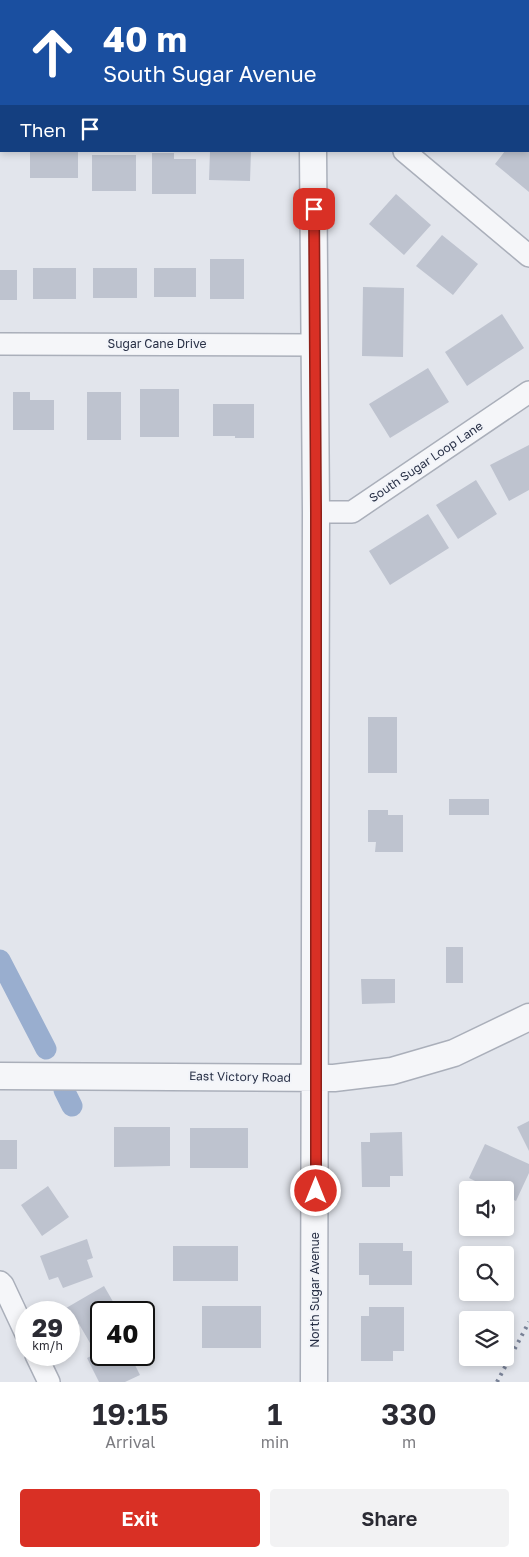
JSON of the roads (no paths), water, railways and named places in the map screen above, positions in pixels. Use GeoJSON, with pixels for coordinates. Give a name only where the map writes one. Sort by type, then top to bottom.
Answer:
{"type":"FeatureCollection","features":[{"type":"Feature","properties":{"kind":"street","name":"North Sugar Avenue"},"geometry":{"type":"LineString","coordinates":[[313,152],[316,512],[314,1382]]}},
{"type":"Feature","properties":{"kind":"street"},"geometry":{"type":"LineString","coordinates":[[405,152],[529,256]]}},
{"type":"Feature","properties":{"kind":"street","name":"Sugar Cane Drive"},"geometry":{"type":"LineString","coordinates":[[0,344],[314,345]]}},
{"type":"Feature","properties":{"kind":"street","name":"South Sugar Loop Lane"},"geometry":{"type":"LineString","coordinates":[[316,512],[352,512],[529,392]]}},
{"type":"Feature","properties":{"kind":"street","name":"East Victory Road"},"geometry":{"type":"LineString","coordinates":[[0,1076],[334,1078],[392,1071],[454,1053],[529,1017]]}},
{"type":"Feature","properties":{"kind":"street"},"geometry":{"type":"LineString","coordinates":[[0,1282],[15,1311]]}},
{"type":"Feature","properties":{"kind":"street"},"geometry":{"type":"LineString","coordinates":[[42,1366],[50,1382]]}},
{"type":"Feature","properties":{"kind":"waterway"},"geometry":{"type":"LineString","coordinates":[[0,960],[46,1049]]}},
{"type":"Feature","properties":{"kind":"waterway"},"geometry":{"type":"LineString","coordinates":[[64,1090],[72,1106]]}},
{"type":"Feature","properties":{"kind":"railway"},"geometry":{"type":"LineString","coordinates":[[497,1382],[529,1322]]}}]}
